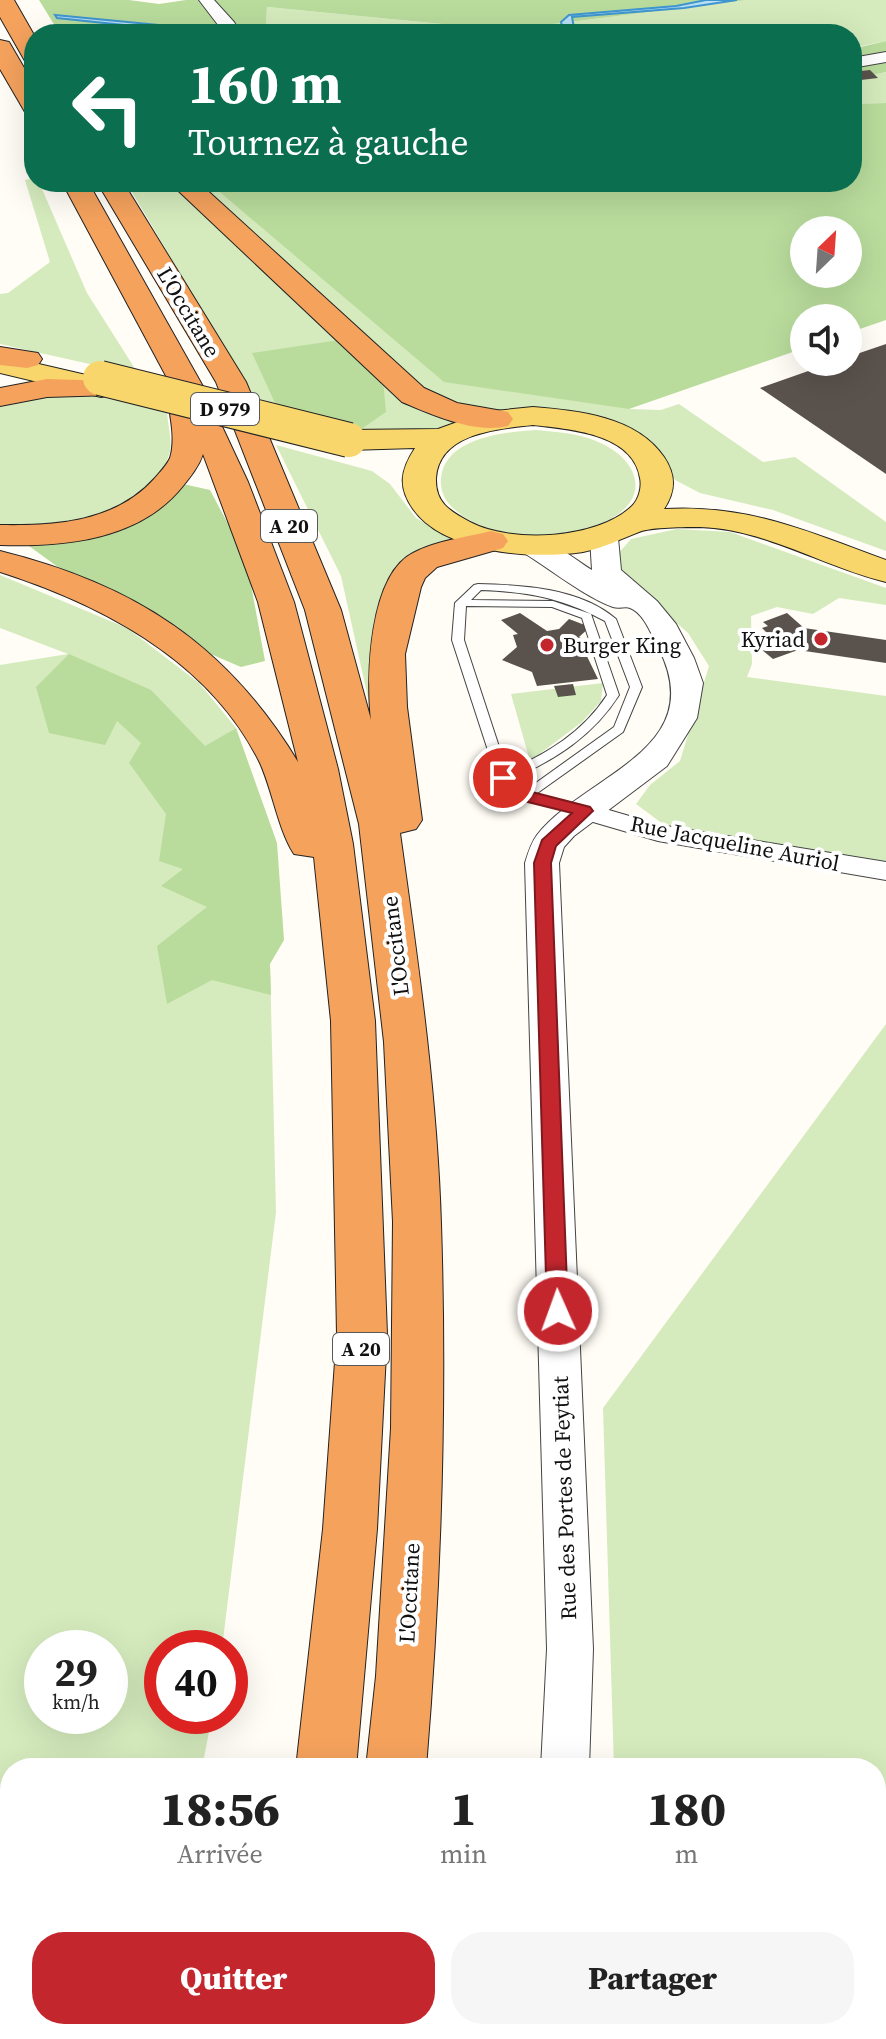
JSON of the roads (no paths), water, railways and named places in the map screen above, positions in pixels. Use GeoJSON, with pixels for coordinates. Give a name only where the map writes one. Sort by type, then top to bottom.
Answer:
{"type":"FeatureCollection","features":[{"type":"Feature","properties":{"kind":"highway"},"geometry":{"type":"LineString","coordinates":[[2,1],[28,24]]}},
{"type":"Feature","properties":{"kind":"highway"},"geometry":{"type":"LineString","coordinates":[[2,1],[24,39]]}},
{"type":"Feature","properties":{"kind":"highway"},"geometry":{"type":"LineString","coordinates":[[0,47],[24,89]]}},
{"type":"Feature","properties":{"kind":"highway","name":"L'Occitane"},"geometry":{"type":"LineString","coordinates":[[80,192],[179,373],[232,482],[276,602],[319,769],[333,844],[345,930],[358,1128],[362,1334],[350,1529],[327,1758]]}},
{"type":"Feature","properties":{"kind":"highway","name":"L'Occitane"},"geometry":{"type":"LineString","coordinates":[[116,192],[231,382],[323,610],[379,824],[406,1042],[417,1222],[417,1428],[405,1676],[397,1758]]}},
{"type":"Feature","properties":{"kind":"highway"},"geometry":{"type":"LineString","coordinates":[[193,192],[413,395],[449,411],[497,419]]}},
{"type":"Feature","properties":{"kind":"highway"},"geometry":{"type":"LineString","coordinates":[[0,535],[37,537],[83,531],[130,514],[162,494],[185,459],[188,426],[179,373]]}},
{"type":"Feature","properties":{"kind":"highway"},"geometry":{"type":"LineString","coordinates":[[0,397],[47,388],[101,383]]}},
{"type":"Feature","properties":{"kind":"highway"},"geometry":{"type":"LineString","coordinates":[[390,900],[409,873],[388,707],[387,654],[403,587],[410,573],[425,560],[440,553],[491,541]]}},
{"type":"Feature","properties":{"kind":"highway"},"geometry":{"type":"LineString","coordinates":[[0,561],[90,592],[157,627],[210,667],[245,708],[284,768],[301,812],[319,894],[345,930]]}},
{"type":"Feature","properties":{"kind":"main road","name":"D 979"},"geometry":{"type":"LineString","coordinates":[[7,358],[345,444],[416,476]]}},
{"type":"Feature","properties":{"kind":"main road"},"geometry":{"type":"LineString","coordinates":[[545,417],[603,428],[631,441],[650,459],[659,479],[655,501],[637,521],[604,538],[571,545],[534,547],[491,541],[459,530],[434,514],[420,496],[416,476],[425,456],[445,438],[497,419],[545,417]]}},
{"type":"Feature","properties":{"kind":"main road","name":"D 979"},"geometry":{"type":"LineString","coordinates":[[345,444],[445,438]]}},
{"type":"Feature","properties":{"kind":"main road"},"geometry":{"type":"LineString","coordinates":[[659,479],[694,495],[771,515],[886,559]]}},
{"type":"Feature","properties":{"kind":"main road"},"geometry":{"type":"LineString","coordinates":[[637,521],[701,517],[758,525],[886,572]]}},
{"type":"Feature","properties":{"kind":"street"},"geometry":{"type":"LineString","coordinates":[[206,0],[226,24]]}},
{"type":"Feature","properties":{"kind":"street"},"geometry":{"type":"LineString","coordinates":[[862,61],[886,57]]}},
{"type":"Feature","properties":{"kind":"street","name":"Rue des Portes de Feytiat"},"geometry":{"type":"LineString","coordinates":[[565,1758],[570,1649],[542,863],[548,844],[585,811],[656,759],[682,718],[688,683],[661,624],[647,607],[609,575],[604,566],[604,538]]}},
{"type":"Feature","properties":{"kind":"street"},"geometry":{"type":"LineString","coordinates":[[534,547],[661,624]]}},
{"type":"Feature","properties":{"kind":"street","name":"Rue Jacqueline Auriol"},"geometry":{"type":"LineString","coordinates":[[585,811],[658,833],[886,871]]}},
{"type":"Feature","properties":{"kind":"lane"},"geometry":{"type":"LineString","coordinates":[[526,796],[619,729],[636,687],[610,619],[576,599],[538,589],[478,587],[461,603],[458,640],[503,778],[526,796],[585,811]]}},
{"type":"Feature","properties":{"kind":"lane"},"geometry":{"type":"LineString","coordinates":[[461,603],[553,604],[587,616],[613,695],[603,714],[548,758],[503,778]]}},
{"type":"Feature","properties":{"kind":"water"},"geometry":{"type":"Polygon","coordinates":[[[706,0],[737,0],[684,8],[572,17],[573,24],[561,22],[569,15],[676,6],[706,0]]]}},
{"type":"Feature","properties":{"kind":"water"},"geometry":{"type":"Polygon","coordinates":[[[55,15],[148,24],[114,24],[57,18],[55,15]]]}},
{"type":"Feature","properties":{"kind":"place","name":"Kyriad"},"geometry":{"type":"Point","coordinates":[821,639]}},
{"type":"Feature","properties":{"kind":"place","name":"Burger King"},"geometry":{"type":"Point","coordinates":[547,645]}}]}
